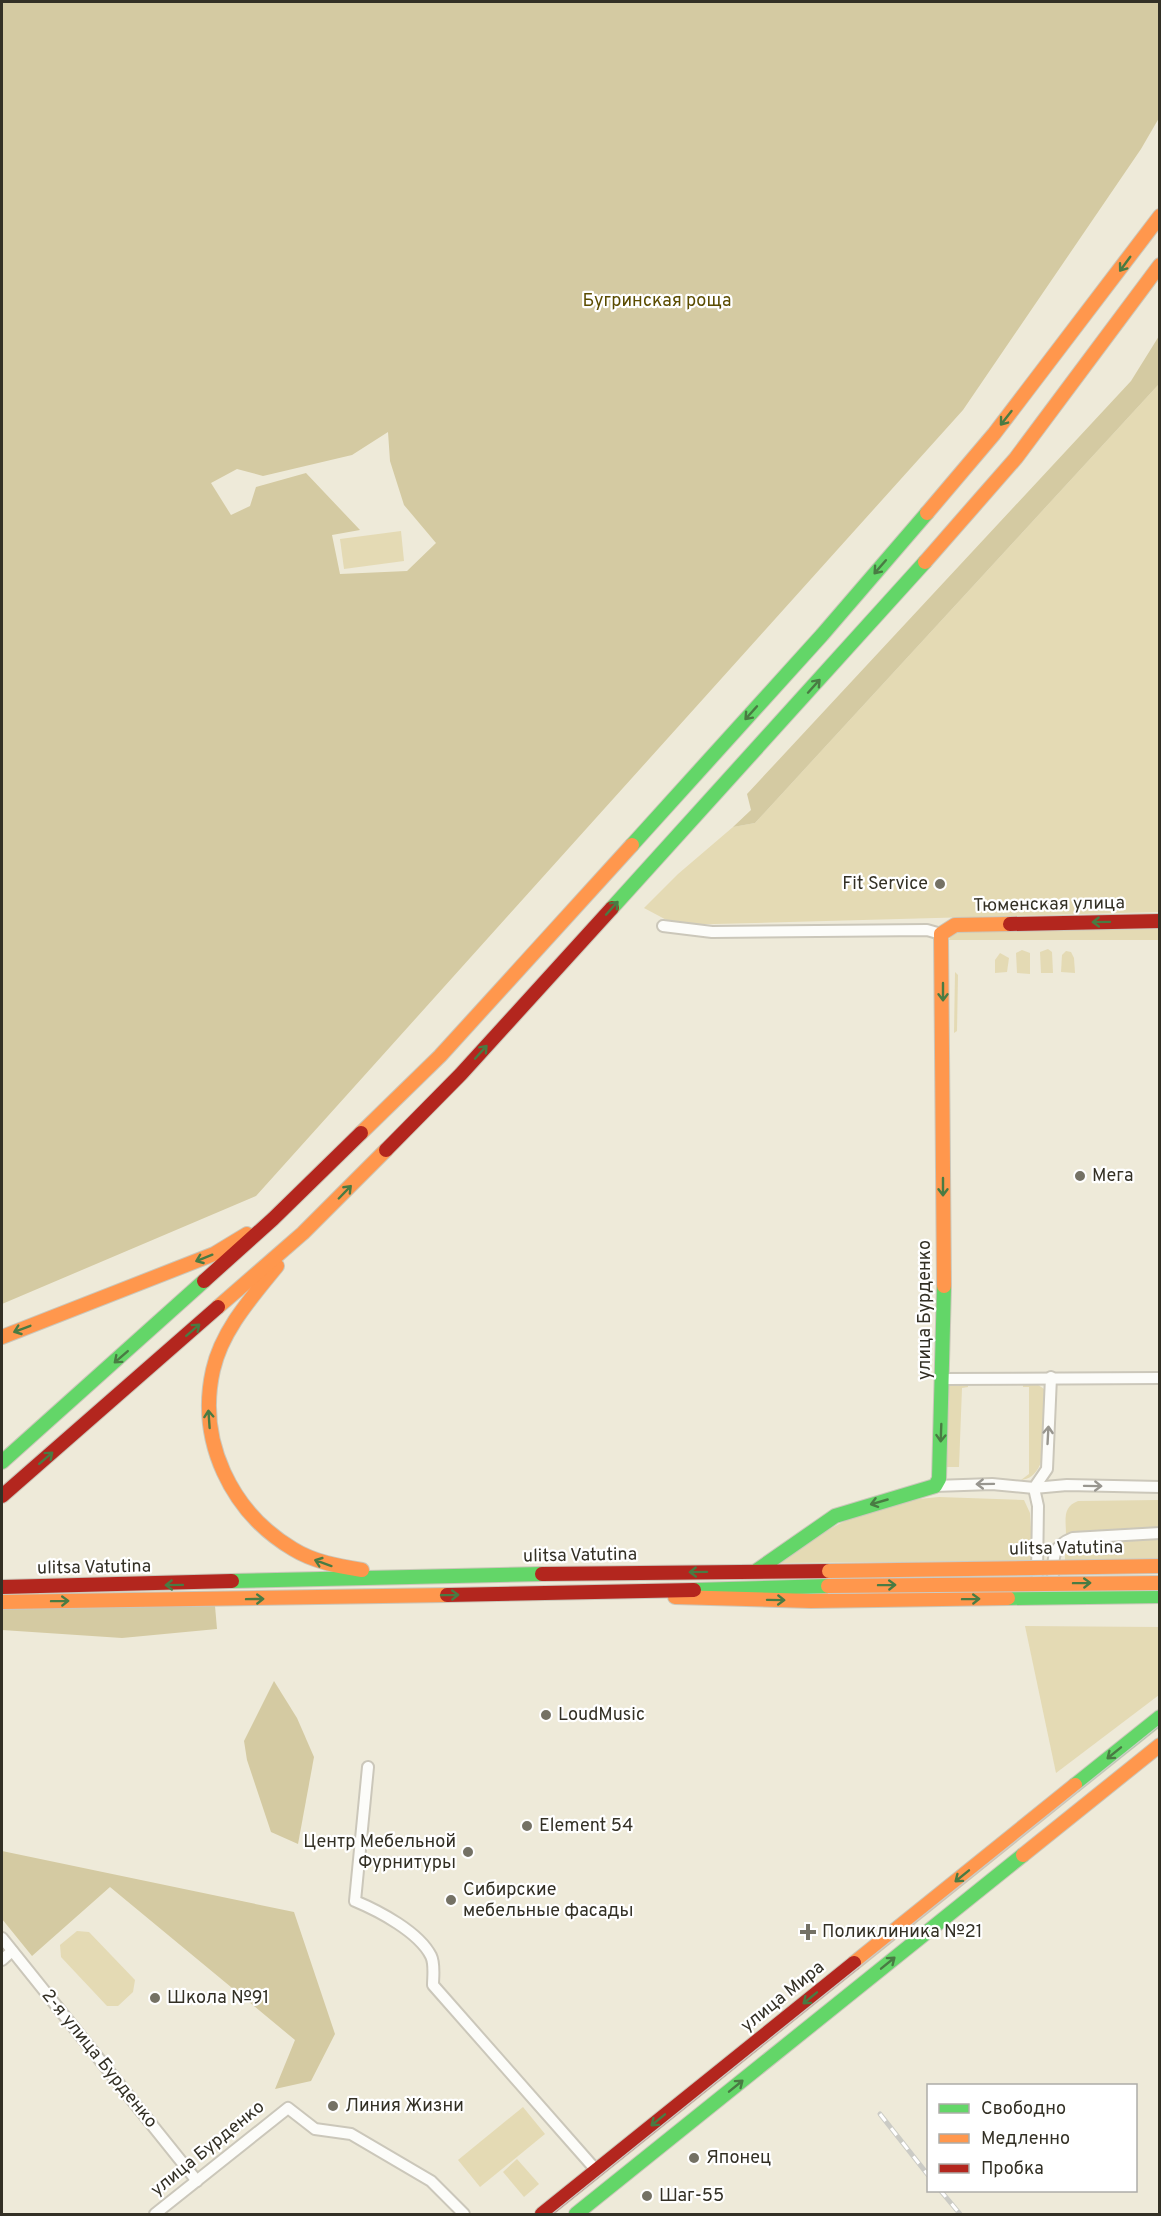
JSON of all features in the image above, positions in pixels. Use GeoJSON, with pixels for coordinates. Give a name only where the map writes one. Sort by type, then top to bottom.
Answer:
{"type":"FeatureCollection","features":[{"type":"Feature","properties":{"kind":"main road"},"geometry":{"type":"LineString","coordinates":[[2,1462],[273,1219],[440,1056],[822,635],[994,434],[1160,216]]}},
{"type":"Feature","properties":{"kind":"main road"},"geometry":{"type":"LineString","coordinates":[[2,1496],[303,1233],[460,1074],[888,604],[1016,458],[1160,265]]}},
{"type":"Feature","properties":{"kind":"main road","name":"Тюменская улица"},"geometry":{"type":"LineString","coordinates":[[941,934],[955,925],[1160,921]]}},
{"type":"Feature","properties":{"kind":"main road","name":"улица Бурденко"},"geometry":{"type":"LineString","coordinates":[[935,1486],[939,1479],[943,1379],[941,934]]}},
{"type":"Feature","properties":{"kind":"main road"},"geometry":{"type":"LineString","coordinates":[[2,1337],[214,1254],[273,1219]]}},
{"type":"Feature","properties":{"kind":"main road"},"geometry":{"type":"LineString","coordinates":[[303,1233],[243,1308],[224,1339],[213,1370],[208,1414],[210,1437],[221,1471],[231,1491],[248,1514],[272,1537],[303,1556],[337,1568],[422,1578]]}},
{"type":"Feature","properties":{"kind":"main road"},"geometry":{"type":"LineString","coordinates":[[756,1571],[835,1516],[935,1486]]}},
{"type":"Feature","properties":{"kind":"main road","name":"ulitsa Vatutina"},"geometry":{"type":"LineString","coordinates":[[2,1587],[756,1571],[1160,1566]]}},
{"type":"Feature","properties":{"kind":"main road","name":"ulitsa Vatutina"},"geometry":{"type":"LineString","coordinates":[[2,1602],[1160,1582]]}},
{"type":"Feature","properties":{"kind":"main road"},"geometry":{"type":"LineString","coordinates":[[634,1592],[670,1597],[780,1600],[1160,1596]]}},
{"type":"Feature","properties":{"kind":"main road","name":"улица Мира"},"geometry":{"type":"LineString","coordinates":[[542,2214],[1160,1717]]}},
{"type":"Feature","properties":{"kind":"main road"},"geometry":{"type":"LineString","coordinates":[[576,2214],[1160,1745]]}},
{"type":"Feature","properties":{"kind":"main road"},"geometry":{"type":"LineString","coordinates":[[1043,1811],[1057,1828]]}},
{"type":"Feature","properties":{"kind":"main road"},"geometry":{"type":"LineString","coordinates":[[596,2170],[611,2187]]}},
{"type":"Feature","properties":{"kind":"street"},"geometry":{"type":"LineString","coordinates":[[663,926],[712,932],[927,930],[941,934]]}},
{"type":"Feature","properties":{"kind":"street"},"geometry":{"type":"LineString","coordinates":[[1036,1599],[1038,1506],[1034,1488],[1047,1469],[1051,1377]]}},
{"type":"Feature","properties":{"kind":"street"},"geometry":{"type":"LineString","coordinates":[[943,1379],[1160,1378]]}},
{"type":"Feature","properties":{"kind":"street"},"geometry":{"type":"LineString","coordinates":[[935,1486],[1160,1487]]}},
{"type":"Feature","properties":{"kind":"street"},"geometry":{"type":"LineString","coordinates":[[1053,1598],[1053,1551],[1060,1543],[1072,1538],[1160,1533]]}},
{"type":"Feature","properties":{"kind":"street"},"geometry":{"type":"LineString","coordinates":[[368,1767],[355,1901],[380,1912],[420,1941],[433,1958],[433,1985],[596,2170]]}},
{"type":"Feature","properties":{"kind":"street","name":"2-я улица Бурденко"},"geometry":{"type":"LineString","coordinates":[[2,1938],[196,2181]]}},
{"type":"Feature","properties":{"kind":"street"},"geometry":{"type":"LineString","coordinates":[[2,1960],[12,1951]]}},
{"type":"Feature","properties":{"kind":"street","name":"улица Бурденко"},"geometry":{"type":"LineString","coordinates":[[155,2214],[288,2108],[315,2129],[351,2134],[431,2181],[464,2214]]}},
{"type":"Feature","properties":{"kind":"shaded area"},"geometry":{"type":"Polygon","coordinates":[[[1159,384],[1159,912],[676,925],[644,908],[678,874],[733,827],[755,823],[1159,384]]]}},
{"type":"Feature","properties":{"kind":"shaded area"},"geometry":{"type":"Polygon","coordinates":[[[401,531],[404,561],[344,569],[340,539],[401,531]]]}},
{"type":"Feature","properties":{"kind":"shaded area"},"geometry":{"type":"Polygon","coordinates":[[[1160,929],[1159,940],[949,940],[952,932],[1160,929]]]}},
{"type":"Feature","properties":{"kind":"shaded area"},"geometry":{"type":"Polygon","coordinates":[[[1048,949],[1052,952],[1053,973],[1041,973],[1040,952],[1048,949]]]}},
{"type":"Feature","properties":{"kind":"shaded area"},"geometry":{"type":"Polygon","coordinates":[[[1022,950],[1030,953],[1030,974],[1017,973],[1016,953],[1022,950]]]}},
{"type":"Feature","properties":{"kind":"shaded area"},"geometry":{"type":"Polygon","coordinates":[[[1066,951],[1071,952],[1074,958],[1075,973],[1061,972],[1062,955],[1066,951]]]}},
{"type":"Feature","properties":{"kind":"shaded area"},"geometry":{"type":"Polygon","coordinates":[[[1000,953],[1009,958],[1007,972],[995,973],[995,960],[1000,953]]]}},
{"type":"Feature","properties":{"kind":"shaded area"},"geometry":{"type":"Polygon","coordinates":[[[955,972],[958,975],[957,1031],[954,1033],[955,972]]]}},
{"type":"Feature","properties":{"kind":"shaded area"},"geometry":{"type":"Polygon","coordinates":[[[1023,1382],[1034,1382],[1044,1389],[1045,1442],[1039,1468],[1031,1476],[1021,1480],[1029,1474],[1029,1387],[1023,1387],[1023,1382]]]}},
{"type":"Feature","properties":{"kind":"shaded area"},"geometry":{"type":"Polygon","coordinates":[[[968,1383],[968,1387],[962,1388],[959,1467],[945,1467],[948,1385],[968,1383]]]}},
{"type":"Feature","properties":{"kind":"shaded area"},"geometry":{"type":"Polygon","coordinates":[[[939,1497],[1024,1500],[1030,1513],[1033,1561],[781,1563],[818,1537],[854,1517],[894,1504],[939,1497]]]}},
{"type":"Feature","properties":{"kind":"shaded area"},"geometry":{"type":"Polygon","coordinates":[[[1159,1500],[1159,1528],[1066,1535],[1067,1510],[1078,1501],[1159,1500]]]}},
{"type":"Feature","properties":{"kind":"shaded area"},"geometry":{"type":"Polygon","coordinates":[[[1159,1538],[1159,1561],[1065,1562],[1065,1544],[1159,1538]]]}},
{"type":"Feature","properties":{"kind":"shaded area"},"geometry":{"type":"Polygon","coordinates":[[[1025,1626],[1159,1627],[1159,1695],[1056,1773],[1025,1626]]]}},
{"type":"Feature","properties":{"kind":"shaded area"},"geometry":{"type":"Polygon","coordinates":[[[77,1931],[89,1932],[135,1980],[133,1992],[118,2006],[107,2006],[61,1957],[60,1945],[77,1931]]]}},
{"type":"Feature","properties":{"kind":"shaded area"},"geometry":{"type":"Polygon","coordinates":[[[523,2107],[545,2134],[480,2187],[458,2160],[523,2107]]]}},
{"type":"Feature","properties":{"kind":"shaded area"},"geometry":{"type":"Polygon","coordinates":[[[517,2159],[539,2184],[524,2197],[503,2172],[517,2159]]]}},
{"type":"Feature","properties":{"kind":"green space","name":"Бугринская роща"},"geometry":{"type":"Polygon","coordinates":[[[2,2],[1159,2],[1159,118],[1141,149],[963,410],[256,1196],[2,1304],[2,2]],[[388,432],[352,455],[263,476],[237,469],[211,483],[231,515],[250,506],[256,487],[306,473],[360,530],[332,535],[340,574],[407,571],[436,543],[404,505],[390,461],[388,432]]]}},
{"type":"Feature","properties":{"kind":"green space"},"geometry":{"type":"Polygon","coordinates":[[[1159,336],[1159,384],[755,823],[733,827],[751,810],[747,794],[1131,381],[1159,336]]]}},
{"type":"Feature","properties":{"kind":"green space"},"geometry":{"type":"Polygon","coordinates":[[[215,1606],[217,1629],[122,1638],[2,1630],[2,1608],[215,1606]]]}},
{"type":"Feature","properties":{"kind":"green space"},"geometry":{"type":"Polygon","coordinates":[[[274,1681],[297,1718],[314,1757],[298,1844],[271,1832],[247,1760],[244,1741],[274,1681]]]}},
{"type":"Feature","properties":{"kind":"green space"},"geometry":{"type":"Polygon","coordinates":[[[2,1851],[294,1912],[335,2034],[311,2081],[275,2089],[295,2040],[110,1887],[32,1956],[2,1919],[2,1851]]]}},
{"type":"Feature","properties":{"kind":"tram line"},"geometry":{"type":"LineString","coordinates":[[552,2214],[1160,1725]]}},
{"type":"Feature","properties":{"kind":"railway"},"geometry":{"type":"LineString","coordinates":[[880,2114],[927,2174]]}},
{"type":"Feature","properties":{"kind":"railway"},"geometry":{"type":"LineString","coordinates":[[942,2192],[960,2214]]}},
{"type":"Feature","properties":{"kind":"traffic: fast"},"geometry":{"type":"LineString","coordinates":[[632,845],[822,635],[927,513]]}},
{"type":"Feature","properties":{"kind":"traffic: fast"},"geometry":{"type":"LineString","coordinates":[[612,908],[925,562]]}},
{"type":"Feature","properties":{"kind":"traffic: fast"},"geometry":{"type":"LineString","coordinates":[[2,1462],[204,1281]]}},
{"type":"Feature","properties":{"kind":"traffic: fast"},"geometry":{"type":"LineString","coordinates":[[756,1571],[835,1516],[935,1486],[939,1479],[944,1286]]}},
{"type":"Feature","properties":{"kind":"traffic: fast"},"geometry":{"type":"LineString","coordinates":[[232,1581],[542,1574]]}},
{"type":"Feature","properties":{"kind":"traffic: fast"},"geometry":{"type":"LineString","coordinates":[[694,1590],[828,1586]]}},
{"type":"Feature","properties":{"kind":"traffic: fast"},"geometry":{"type":"LineString","coordinates":[[1008,1598],[1160,1596]]}},
{"type":"Feature","properties":{"kind":"traffic: fast"},"geometry":{"type":"LineString","coordinates":[[1075,1785],[1160,1717]]}},
{"type":"Feature","properties":{"kind":"traffic: fast"},"geometry":{"type":"LineString","coordinates":[[576,2214],[1023,1855]]}},
{"type":"Feature","properties":{"kind":"traffic: slow"},"geometry":{"type":"LineString","coordinates":[[927,513],[994,434],[1160,216]]}},
{"type":"Feature","properties":{"kind":"traffic: slow"},"geometry":{"type":"LineString","coordinates":[[925,562],[1016,458],[1160,265]]}},
{"type":"Feature","properties":{"kind":"traffic: slow"},"geometry":{"type":"LineString","coordinates":[[361,1133],[440,1056],[632,845]]}},
{"type":"Feature","properties":{"kind":"traffic: slow"},"geometry":{"type":"LineString","coordinates":[[944,1286],[941,934],[955,925],[1010,924]]}},
{"type":"Feature","properties":{"kind":"traffic: slow"},"geometry":{"type":"LineString","coordinates":[[218,1307],[303,1233],[386,1150]]}},
{"type":"Feature","properties":{"kind":"traffic: slow"},"geometry":{"type":"LineString","coordinates":[[2,1337],[214,1254],[247,1234]]}},
{"type":"Feature","properties":{"kind":"traffic: slow"},"geometry":{"type":"LineString","coordinates":[[277,1266],[239,1315],[217,1355],[209,1397],[210,1423],[215,1448],[236,1495],[271,1534],[309,1557],[362,1570]]}},
{"type":"Feature","properties":{"kind":"traffic: slow"},"geometry":{"type":"LineString","coordinates":[[829,1571],[1160,1566]]}},
{"type":"Feature","properties":{"kind":"traffic: slow"},"geometry":{"type":"LineString","coordinates":[[828,1586],[1160,1583]]}},
{"type":"Feature","properties":{"kind":"traffic: slow"},"geometry":{"type":"LineString","coordinates":[[2,1602],[447,1595]]}},
{"type":"Feature","properties":{"kind":"traffic: slow"},"geometry":{"type":"LineString","coordinates":[[675,1597],[811,1601],[1008,1598]]}},
{"type":"Feature","properties":{"kind":"traffic: slow"},"geometry":{"type":"LineString","coordinates":[[1023,1855],[1160,1745]]}},
{"type":"Feature","properties":{"kind":"traffic: slow"},"geometry":{"type":"LineString","coordinates":[[854,1963],[1075,1785]]}},
{"type":"Feature","properties":{"kind":"traffic: jam"},"geometry":{"type":"LineString","coordinates":[[386,1150],[461,1074],[612,908]]}},
{"type":"Feature","properties":{"kind":"traffic: jam"},"geometry":{"type":"LineString","coordinates":[[1010,924],[1160,921]]}},
{"type":"Feature","properties":{"kind":"traffic: jam"},"geometry":{"type":"LineString","coordinates":[[204,1281],[273,1219],[361,1133]]}},
{"type":"Feature","properties":{"kind":"traffic: jam"},"geometry":{"type":"LineString","coordinates":[[2,1496],[218,1307]]}},
{"type":"Feature","properties":{"kind":"traffic: jam"},"geometry":{"type":"LineString","coordinates":[[542,1574],[829,1571]]}},
{"type":"Feature","properties":{"kind":"traffic: jam"},"geometry":{"type":"LineString","coordinates":[[2,1587],[232,1581]]}},
{"type":"Feature","properties":{"kind":"traffic: jam"},"geometry":{"type":"LineString","coordinates":[[447,1595],[694,1590]]}},
{"type":"Feature","properties":{"kind":"traffic: jam"},"geometry":{"type":"LineString","coordinates":[[542,2214],[854,1963]]}},
{"type":"Feature","properties":{"kind":"place","name":"Fit Service"},"geometry":{"type":"Point","coordinates":[940,884]}},
{"type":"Feature","properties":{"kind":"place","name":"Мега"},"geometry":{"type":"Point","coordinates":[1080,1176]}},
{"type":"Feature","properties":{"kind":"place","name":"LoudMusic"},"geometry":{"type":"Point","coordinates":[546,1715]}},
{"type":"Feature","properties":{"kind":"place","name":"Element 54"},"geometry":{"type":"Point","coordinates":[527,1826]}},
{"type":"Feature","properties":{"kind":"place","name":"Центр Мебельной Фурнитуры"},"geometry":{"type":"Point","coordinates":[468,1852]}},
{"type":"Feature","properties":{"kind":"place","name":"Сибирские мебельные фасады"},"geometry":{"type":"Point","coordinates":[451,1900]}},
{"type":"Feature","properties":{"kind":"place","name":"Поликлиника №21"},"geometry":{"type":"Point","coordinates":[808,1932]}},
{"type":"Feature","properties":{"kind":"place","name":"Школа №91"},"geometry":{"type":"Point","coordinates":[155,1998]}},
{"type":"Feature","properties":{"kind":"place","name":"Линия Жизни"},"geometry":{"type":"Point","coordinates":[333,2106]}},
{"type":"Feature","properties":{"kind":"place","name":"Японец"},"geometry":{"type":"Point","coordinates":[694,2158]}},
{"type":"Feature","properties":{"kind":"place","name":"Шаг-55"},"geometry":{"type":"Point","coordinates":[647,2196]}}]}
